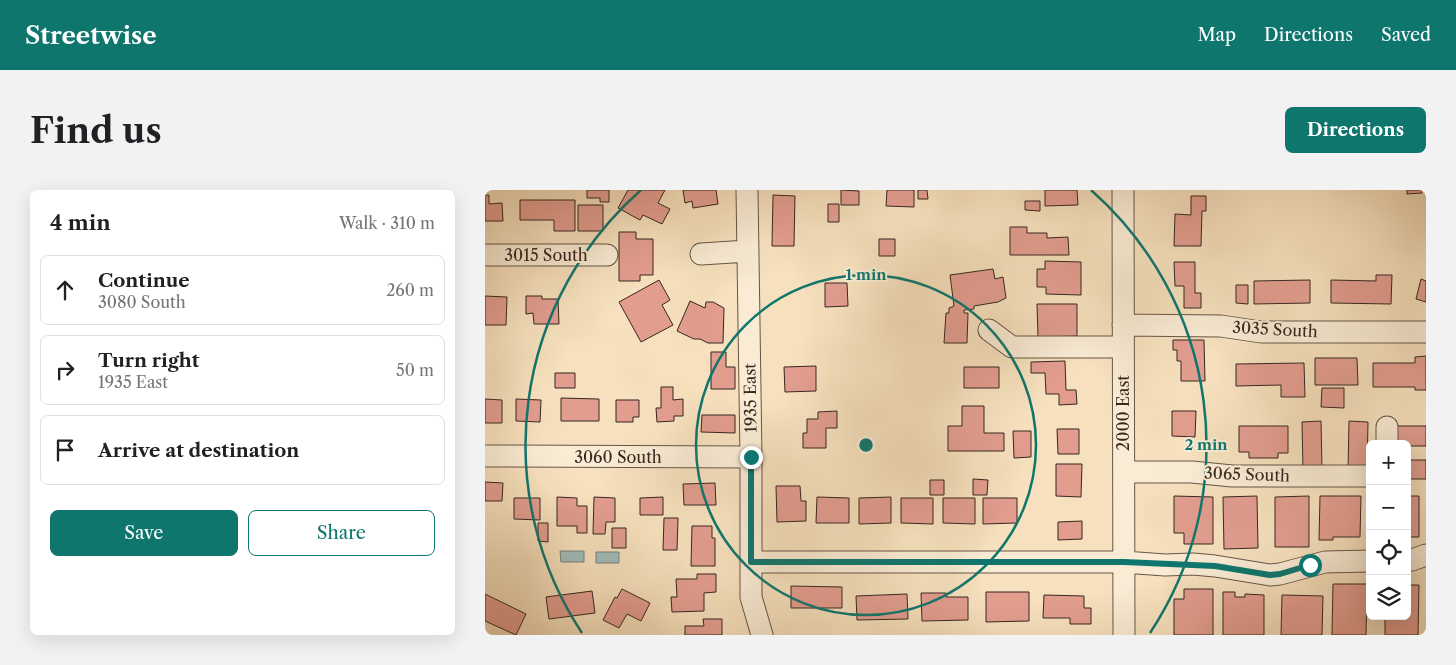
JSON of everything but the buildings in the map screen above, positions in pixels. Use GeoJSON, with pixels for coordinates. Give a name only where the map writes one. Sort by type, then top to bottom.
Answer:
{"type":"FeatureCollection","features":[{"type":"Feature","properties":{"kind":"street","name":"1935 East"},"geometry":{"type":"LineString","coordinates":[[747,190],[751,597],[762,635]]}},
{"type":"Feature","properties":{"kind":"street","name":"2000 East"},"geometry":{"type":"LineString","coordinates":[[1123,190],[1124,635]]}},
{"type":"Feature","properties":{"kind":"street"},"geometry":{"type":"LineString","coordinates":[[701,254],[748,251]]}},
{"type":"Feature","properties":{"kind":"street","name":"3015 South"},"geometry":{"type":"LineString","coordinates":[[485,255],[607,255]]}},
{"type":"Feature","properties":{"kind":"street","name":"3035 South"},"geometry":{"type":"LineString","coordinates":[[1123,326],[1221,326],[1261,332],[1426,332]]}},
{"type":"Feature","properties":{"kind":"street"},"geometry":{"type":"LineString","coordinates":[[989,330],[1012,347],[1123,347]]}},
{"type":"Feature","properties":{"kind":"street","name":"3060 South"},"geometry":{"type":"LineString","coordinates":[[485,456],[751,457]]}},
{"type":"Feature","properties":{"kind":"street","name":"3065 South"},"geometry":{"type":"LineString","coordinates":[[1124,472],[1192,472],[1239,476],[1366,476]]}},
{"type":"Feature","properties":{"kind":"street"},"geometry":{"type":"LineString","coordinates":[[1411,560],[1426,555]]}},
{"type":"Feature","properties":{"kind":"street"},"geometry":{"type":"LineString","coordinates":[[751,562],[1124,562],[1215,566],[1270,575],[1325,562],[1366,561]]}},
{"type":"Feature","properties":{"kind":"water"},"geometry":{"type":"Polygon","coordinates":[[[560,551],[584,551],[584,562],[561,562],[560,551]]]}},
{"type":"Feature","properties":{"kind":"water"},"geometry":{"type":"Polygon","coordinates":[[[596,552],[619,552],[619,563],[596,563],[596,552]]]}},
{"type":"Feature","properties":{"kind":"route"},"geometry":{"type":"LineString","coordinates":[[751,457],[751,562],[1124,562],[1165,565],[1193,564],[1270,575],[1310,565]]}}]}
